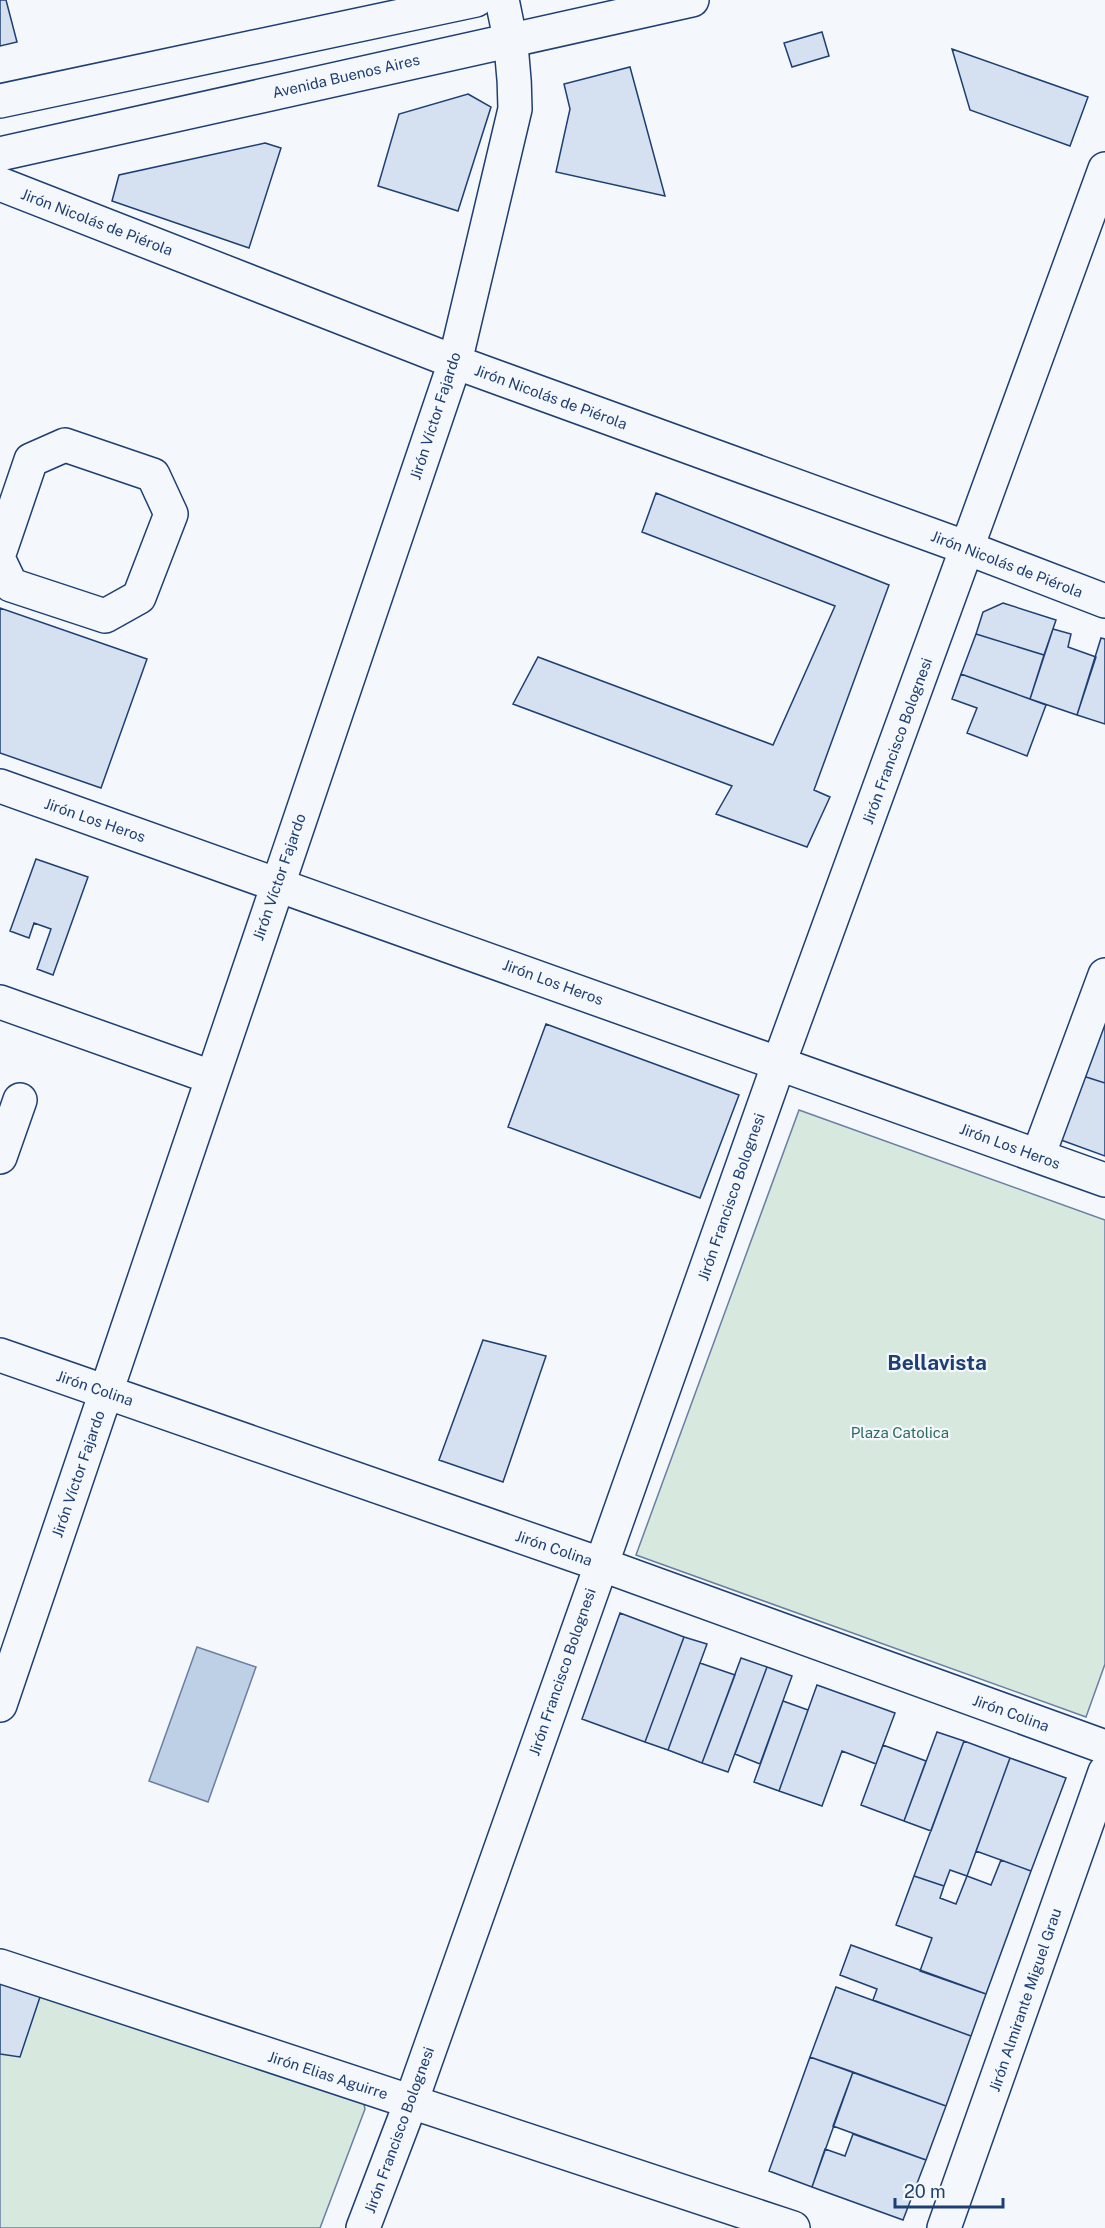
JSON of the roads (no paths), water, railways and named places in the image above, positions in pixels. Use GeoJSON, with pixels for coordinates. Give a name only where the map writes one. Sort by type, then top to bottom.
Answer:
{"type":"FeatureCollection","features":[{"type":"Feature","properties":{"kind":"street"},"geometry":{"type":"LineString","coordinates":[[0,101],[476,0]]}},
{"type":"Feature","properties":{"kind":"street","name":"Jirón Víctor Fajardo"},"geometry":{"type":"LineString","coordinates":[[0,1705],[276,884],[455,362],[515,109],[512,39],[502,0]]}},
{"type":"Feature","properties":{"kind":"street","name":"Avenida Buenos Aires"},"geometry":{"type":"LineString","coordinates":[[0,154],[692,0]]}},
{"type":"Feature","properties":{"kind":"street","name":"Jirón Francisco Bolognesi"},"geometry":{"type":"LineString","coordinates":[[363,2228],[411,2102],[779,1063],[1105,169]]}},
{"type":"Feature","properties":{"kind":"street","name":"Jirón Nicolás de Piérola"},"geometry":{"type":"LineString","coordinates":[[0,184],[455,362],[967,548],[1105,601]]}},
{"type":"Feature","properties":{"kind":"street"},"geometry":{"type":"LineString","coordinates":[[0,551],[31,460],[65,445],[153,475],[171,514],[139,597],[105,616],[11,585],[0,562]]}},
{"type":"Feature","properties":{"kind":"street","name":"Jirón Los Heros"},"geometry":{"type":"LineString","coordinates":[[0,786],[1105,1180]]}},
{"type":"Feature","properties":{"kind":"street"},"geometry":{"type":"LineString","coordinates":[[1038,1156],[1105,975]]}},
{"type":"Feature","properties":{"kind":"street"},"geometry":{"type":"LineString","coordinates":[[0,1002],[211,1077]]}},
{"type":"Feature","properties":{"kind":"street"},"geometry":{"type":"LineString","coordinates":[[0,1157],[20,1100]]}},
{"type":"Feature","properties":{"kind":"street","name":"Jirón Colina"},"geometry":{"type":"LineString","coordinates":[[0,1355],[600,1564],[1105,1747]]}},
{"type":"Feature","properties":{"kind":"street","name":"Jirón Almirante Miguel Grau"},"geometry":{"type":"LineString","coordinates":[[944,2228],[1105,1772]]}},
{"type":"Feature","properties":{"kind":"street","name":"Jirón Elias Aguirre"},"geometry":{"type":"LineString","coordinates":[[0,1966],[793,2228]]}},
{"type":"Feature","properties":{"kind":"water"},"geometry":{"type":"Polygon","coordinates":[[[197,1647],[256,1667],[208,1802],[149,1781],[197,1647]]]}},
{"type":"Feature","properties":{"kind":"district","name":"Bellavista"},"geometry":{"type":"Point","coordinates":[937,1362]}},
{"type":"Feature","properties":{"kind":"park label","name":"Plaza Catolica"},"geometry":{"type":"Point","coordinates":[900,1432]}}]}
